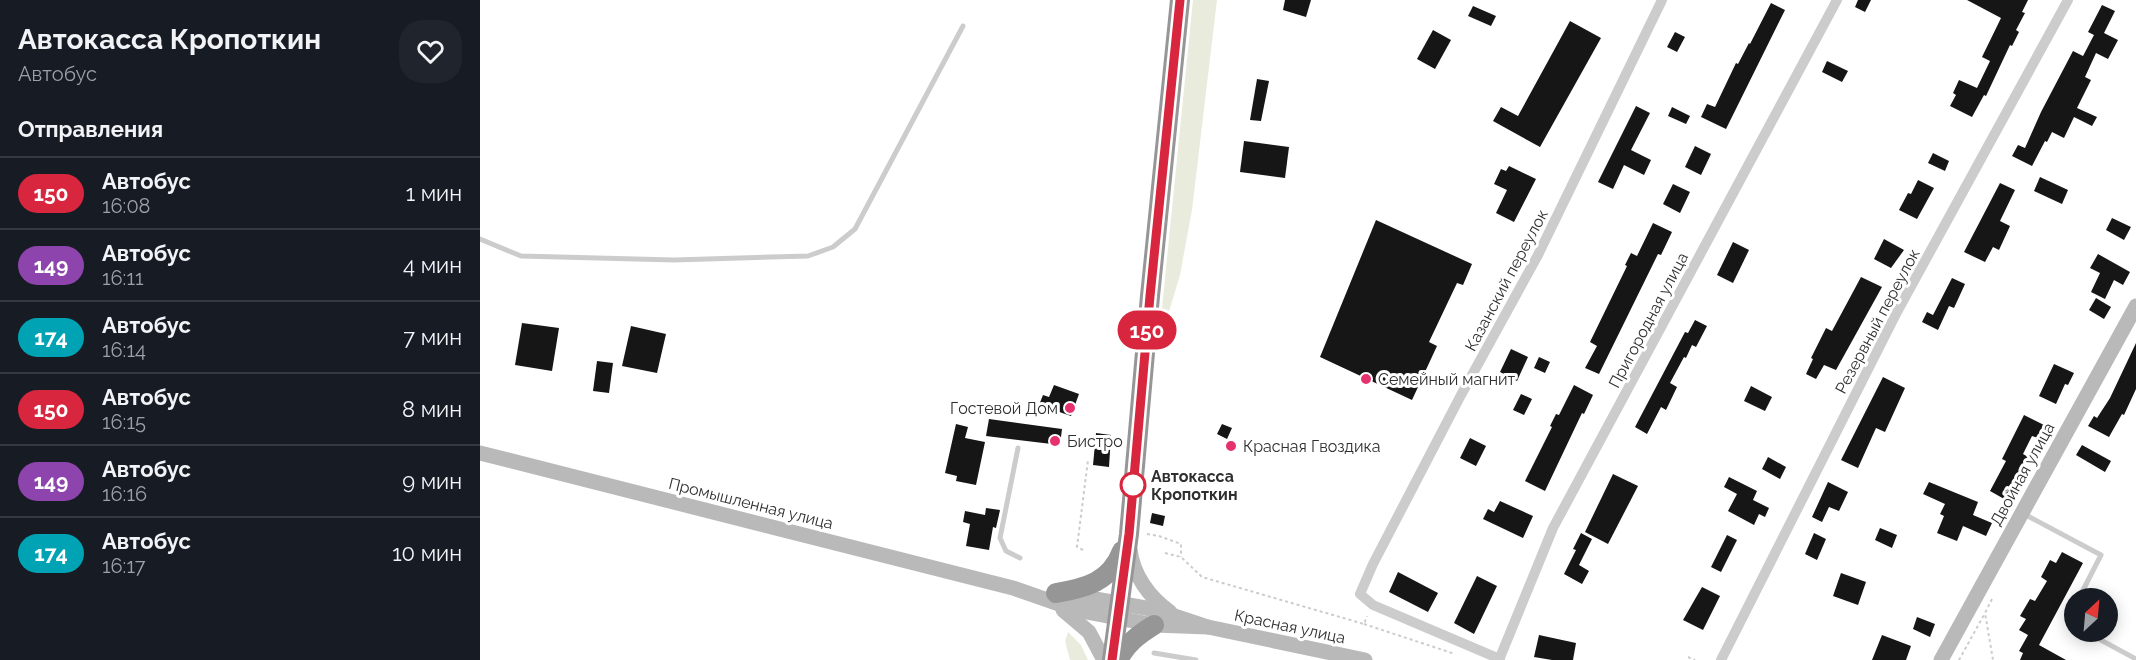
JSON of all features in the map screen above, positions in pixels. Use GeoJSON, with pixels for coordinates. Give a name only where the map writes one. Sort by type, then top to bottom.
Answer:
{"type":"FeatureCollection","features":[{"type":"Feature","properties":{"kind":"highway"},"geometry":{"type":"LineString","coordinates":[[1112,660],[1118,610],[1138,534],[1150,296],[1180,0]]}},
{"type":"Feature","properties":{"kind":"highway"},"geometry":{"type":"LineString","coordinates":[[1055,598],[1097,582],[1110,571],[1138,534]]}},
{"type":"Feature","properties":{"kind":"highway"},"geometry":{"type":"LineString","coordinates":[[1118,660],[1123,650],[1136,636],[1154,625]]}},
{"type":"Feature","properties":{"kind":"main road","name":"Двойная улица"},"geometry":{"type":"LineString","coordinates":[[1941,660],[2136,306]]}},
{"type":"Feature","properties":{"kind":"main road","name":"Промышленная улица"},"geometry":{"type":"LineString","coordinates":[[480,453],[1013,588]]}},
{"type":"Feature","properties":{"kind":"main road"},"geometry":{"type":"LineString","coordinates":[[1138,534],[1131,560],[1137,575],[1158,604],[1175,616]]}},
{"type":"Feature","properties":{"kind":"main road","name":"Красная улица"},"geometry":{"type":"LineString","coordinates":[[1013,588],[1118,610],[1157,610],[1208,627],[1365,660]]}},
{"type":"Feature","properties":{"kind":"main road"},"geometry":{"type":"LineString","coordinates":[[1055,598],[1089,632],[1104,660]]}},
{"type":"Feature","properties":{"kind":"main road","name":"Красная улица"},"geometry":{"type":"LineString","coordinates":[[1118,610],[1154,625],[1208,627]]}},
{"type":"Feature","properties":{"kind":"street","name":"Казанский переулок"},"geometry":{"type":"LineString","coordinates":[[1373,605],[1360,594],[1373,564],[1461,395],[1538,255],[1662,0]]}},
{"type":"Feature","properties":{"kind":"street","name":"Пригородная улица"},"geometry":{"type":"LineString","coordinates":[[1499,660],[1553,528],[1837,0]]}},
{"type":"Feature","properties":{"kind":"street","name":"Резервный переулок"},"geometry":{"type":"LineString","coordinates":[[1721,660],[1897,312],[2068,0]]}},
{"type":"Feature","properties":{"kind":"street"},"geometry":{"type":"LineString","coordinates":[[1373,605],[1499,660]]}},
{"type":"Feature","properties":{"kind":"lane"},"geometry":{"type":"LineString","coordinates":[[480,239],[521,256],[674,260],[808,256],[834,247],[855,229],[963,26]]}},
{"type":"Feature","properties":{"kind":"lane"},"geometry":{"type":"LineString","coordinates":[[1018,447],[1000,538],[1006,551],[1020,558]]}},
{"type":"Feature","properties":{"kind":"lane"},"geometry":{"type":"LineString","coordinates":[[2021,512],[2101,555],[2084,588]]}},
{"type":"Feature","properties":{"kind":"lane"},"geometry":{"type":"LineString","coordinates":[[2105,642],[2136,659]]}},
{"type":"Feature","properties":{"kind":"lane"},"geometry":{"type":"LineString","coordinates":[[1154,653],[1196,660]]}},
{"type":"Feature","properties":{"kind":"path"},"geometry":{"type":"LineString","coordinates":[[1083,550],[1077,547],[1088,460]]}},
{"type":"Feature","properties":{"kind":"path"},"geometry":{"type":"LineString","coordinates":[[1138,534],[1159,536],[1181,544],[1181,557]]}},
{"type":"Feature","properties":{"kind":"path"},"geometry":{"type":"LineString","coordinates":[[1165,553],[1181,557],[1202,577],[1364,624],[1457,654]]}},
{"type":"Feature","properties":{"kind":"path"},"geometry":{"type":"LineString","coordinates":[[1959,660],[1995,592]]}},
{"type":"Feature","properties":{"kind":"path"},"geometry":{"type":"LineString","coordinates":[[1364,624],[1373,605]]}},
{"type":"Feature","properties":{"kind":"path"},"geometry":{"type":"LineString","coordinates":[[1984,613],[1993,660]]}},
{"type":"Feature","properties":{"kind":"path"},"geometry":{"type":"LineString","coordinates":[[1688,657],[1695,660]]}},
{"type":"Feature","properties":{"kind":"green space"},"geometry":{"type":"Polygon","coordinates":[[[1193,0],[1217,0],[1192,210],[1180,275],[1158,348],[1193,0]]]}},
{"type":"Feature","properties":{"kind":"green space"},"geometry":{"type":"Polygon","coordinates":[[[1068,632],[1081,645],[1088,660],[1070,660],[1065,641],[1068,632]]]}},
{"type":"Feature","properties":{"kind":"building"},"geometry":{"type":"Polygon","coordinates":[[[1285,0],[1311,0],[1306,17],[1283,10],[1285,0]]]}},
{"type":"Feature","properties":{"kind":"building"},"geometry":{"type":"Polygon","coordinates":[[[1858,0],[1871,0],[1865,12],[1855,7],[1858,0]]]}},
{"type":"Feature","properties":{"kind":"building"},"geometry":{"type":"Polygon","coordinates":[[[1967,0],[2028,0],[2022,12],[2025,13],[2016,30],[2019,32],[2012,46],[2010,45],[1986,96],[1984,95],[1972,117],[1950,106],[1956,95],[1953,93],[1959,80],[1977,88],[1990,61],[1982,57],[2001,18],[1967,0]]]}},
{"type":"Feature","properties":{"kind":"building"},"geometry":{"type":"Polygon","coordinates":[[[1771,3],[1785,10],[1726,129],[1701,117],[1707,104],[1715,107],[1736,63],[1738,64],[1750,44],[1771,3]]]}},
{"type":"Feature","properties":{"kind":"building"},"geometry":{"type":"Polygon","coordinates":[[[2102,5],[2115,11],[2104,33],[2118,40],[2108,59],[2096,53],[2085,77],[2091,80],[2077,108],[2097,117],[2092,126],[2074,117],[2064,138],[2052,132],[2032,166],[2012,156],[2018,145],[2025,148],[2073,51],[2083,56],[2094,35],[2088,32],[2102,5]]]}},
{"type":"Feature","properties":{"kind":"building"},"geometry":{"type":"Polygon","coordinates":[[[1473,6],[1496,16],[1491,26],[1468,16],[1473,6]]]}},
{"type":"Feature","properties":{"kind":"building"},"geometry":{"type":"Polygon","coordinates":[[[1570,21],[1601,38],[1540,147],[1493,121],[1501,107],[1518,116],[1570,21]]]}},
{"type":"Feature","properties":{"kind":"building"},"geometry":{"type":"Polygon","coordinates":[[[1433,30],[1451,40],[1435,69],[1417,59],[1433,30]]]}},
{"type":"Feature","properties":{"kind":"building"},"geometry":{"type":"Polygon","coordinates":[[[1675,32],[1685,37],[1677,52],[1667,47],[1675,32]]]}},
{"type":"Feature","properties":{"kind":"building"},"geometry":{"type":"Polygon","coordinates":[[[1827,61],[1848,71],[1842,82],[1822,72],[1827,61]]]}},
{"type":"Feature","properties":{"kind":"building"},"geometry":{"type":"Polygon","coordinates":[[[1257,79],[1269,81],[1261,121],[1250,120],[1257,79]]]}},
{"type":"Feature","properties":{"kind":"building"},"geometry":{"type":"Polygon","coordinates":[[[1636,106],[1650,113],[1631,150],[1651,160],[1644,175],[1624,165],[1613,189],[1598,182],[1636,106]]]}},
{"type":"Feature","properties":{"kind":"building"},"geometry":{"type":"Polygon","coordinates":[[[1672,107],[1690,116],[1686,124],[1668,116],[1672,107]]]}},
{"type":"Feature","properties":{"kind":"building"},"geometry":{"type":"Polygon","coordinates":[[[1244,141],[1289,147],[1285,178],[1240,172],[1244,141]]]}},
{"type":"Feature","properties":{"kind":"building"},"geometry":{"type":"Polygon","coordinates":[[[1695,146],[1711,154],[1701,175],[1685,167],[1695,146]]]}},
{"type":"Feature","properties":{"kind":"building"},"geometry":{"type":"Polygon","coordinates":[[[1933,153],[1949,161],[1945,171],[1928,163],[1933,153]]]}},
{"type":"Feature","properties":{"kind":"building"},"geometry":{"type":"Polygon","coordinates":[[[1509,166],[1536,179],[1514,222],[1496,213],[1507,190],[1494,184],[1501,169],[1506,171],[1509,166]]]}},
{"type":"Feature","properties":{"kind":"building"},"geometry":{"type":"Polygon","coordinates":[[[2040,177],[2068,190],[2062,204],[2034,191],[2040,177]]]}},
{"type":"Feature","properties":{"kind":"building"},"geometry":{"type":"Polygon","coordinates":[[[1918,180],[1934,188],[1917,219],[1899,210],[1918,180]]]}},
{"type":"Feature","properties":{"kind":"building"},"geometry":{"type":"Polygon","coordinates":[[[2000,183],[2015,190],[2000,221],[2010,226],[1999,250],[1993,247],[1985,262],[1964,252],[2000,183]]]}},
{"type":"Feature","properties":{"kind":"building"},"geometry":{"type":"Polygon","coordinates":[[[1673,184],[1690,192],[1680,213],[1663,204],[1673,184]]]}},
{"type":"Feature","properties":{"kind":"building"},"geometry":{"type":"Polygon","coordinates":[[[2112,218],[2131,227],[2124,240],[2106,230],[2112,218]]]}},
{"type":"Feature","properties":{"kind":"building"},"geometry":{"type":"Polygon","coordinates":[[[1376,220],[1472,264],[1463,285],[1457,283],[1429,342],[1437,346],[1412,400],[1320,357],[1376,220]]]}},
{"type":"Feature","properties":{"kind":"building"},"geometry":{"type":"Polygon","coordinates":[[[1653,223],[1672,232],[1661,255],[1658,254],[1599,374],[1585,368],[1597,346],[1590,342],[1627,266],[1625,265],[1631,253],[1637,256],[1653,223]]]}},
{"type":"Feature","properties":{"kind":"building"},"geometry":{"type":"Polygon","coordinates":[[[1884,239],[1904,250],[1891,268],[1874,259],[1884,239]]]}},
{"type":"Feature","properties":{"kind":"building"},"geometry":{"type":"Polygon","coordinates":[[[1733,242],[1749,250],[1733,283],[1717,275],[1733,242]]]}},
{"type":"Feature","properties":{"kind":"building"},"geometry":{"type":"Polygon","coordinates":[[[2098,254],[2130,272],[2123,285],[2114,280],[2105,299],[2091,292],[2100,273],[2090,268],[2098,254]]]}},
{"type":"Feature","properties":{"kind":"building"},"geometry":{"type":"Polygon","coordinates":[[[1861,277],[1882,287],[1836,370],[1824,365],[1816,379],[1806,374],[1826,328],[1832,331],[1861,277]]]}},
{"type":"Feature","properties":{"kind":"building"},"geometry":{"type":"Polygon","coordinates":[[[1952,278],[1965,284],[1954,308],[1949,306],[1938,330],[1922,322],[1927,312],[1933,315],[1952,278]]]}},
{"type":"Feature","properties":{"kind":"building"},"geometry":{"type":"Polygon","coordinates":[[[2096,298],[2111,307],[2104,319],[2089,310],[2096,298]]]}},
{"type":"Feature","properties":{"kind":"building"},"geometry":{"type":"Polygon","coordinates":[[[1695,320],[1707,326],[1696,347],[1692,345],[1686,358],[1684,357],[1670,383],[1677,387],[1666,410],[1661,407],[1647,434],[1635,427],[1685,332],[1688,333],[1695,320]]]}},
{"type":"Feature","properties":{"kind":"building"},"geometry":{"type":"Polygon","coordinates":[[[522,323],[559,328],[552,371],[515,365],[522,323]]]}},
{"type":"Feature","properties":{"kind":"building"},"geometry":{"type":"Polygon","coordinates":[[[631,326],[666,334],[657,373],[622,366],[631,326]]]}},
{"type":"Feature","properties":{"kind":"building"},"geometry":{"type":"Polygon","coordinates":[[[2136,343],[2136,389],[2124,415],[2122,414],[2109,437],[2088,426],[2094,416],[2097,418],[2110,398],[2136,343]]]}},
{"type":"Feature","properties":{"kind":"building"},"geometry":{"type":"Polygon","coordinates":[[[1511,349],[1528,357],[1517,381],[1500,372],[1511,349]]]}},
{"type":"Feature","properties":{"kind":"building"},"geometry":{"type":"Polygon","coordinates":[[[1539,357],[1550,362],[1545,373],[1534,368],[1539,357]]]}},
{"type":"Feature","properties":{"kind":"building"},"geometry":{"type":"Polygon","coordinates":[[[597,361],[613,363],[609,393],[593,391],[597,361]]]}},
{"type":"Feature","properties":{"kind":"building"},"geometry":{"type":"Polygon","coordinates":[[[2054,364],[2074,373],[2068,385],[2065,384],[2056,404],[2039,396],[2054,364]]]}},
{"type":"Feature","properties":{"kind":"building"},"geometry":{"type":"Polygon","coordinates":[[[1883,377],[1905,388],[1885,432],[1876,428],[1858,468],[1841,460],[1883,377]]]}},
{"type":"Feature","properties":{"kind":"building"},"geometry":{"type":"Polygon","coordinates":[[[1054,385],[1079,394],[1071,416],[1039,405],[1043,395],[1049,397],[1054,385]]]}},
{"type":"Feature","properties":{"kind":"building"},"geometry":{"type":"Polygon","coordinates":[[[1574,385],[1593,395],[1545,491],[1525,481],[1552,427],[1550,426],[1556,414],[1559,415],[1574,385]]]}},
{"type":"Feature","properties":{"kind":"building"},"geometry":{"type":"Polygon","coordinates":[[[1751,386],[1772,397],[1765,411],[1744,401],[1751,386]]]}},
{"type":"Feature","properties":{"kind":"building"},"geometry":{"type":"Polygon","coordinates":[[[1521,394],[1532,399],[1524,415],[1513,410],[1521,394]]]}},
{"type":"Feature","properties":{"kind":"building"},"geometry":{"type":"Polygon","coordinates":[[[2024,415],[2044,425],[2038,438],[2032,436],[2023,454],[2028,457],[2006,500],[1990,491],[2006,461],[2002,459],[2024,415]]]}},
{"type":"Feature","properties":{"kind":"building"},"geometry":{"type":"Polygon","coordinates":[[[989,419],[1062,429],[1060,445],[986,436],[989,419]]]}},
{"type":"Feature","properties":{"kind":"building"},"geometry":{"type":"Polygon","coordinates":[[[956,424],[968,427],[965,438],[985,442],[976,485],[956,481],[957,476],[945,473],[956,424]]]}},
{"type":"Feature","properties":{"kind":"building"},"geometry":{"type":"Polygon","coordinates":[[[1222,424],[1232,428],[1227,439],[1217,434],[1222,424]]]}},
{"type":"Feature","properties":{"kind":"building"},"geometry":{"type":"Polygon","coordinates":[[[1096,433],[1111,435],[1109,467],[1093,465],[1096,433]]]}},
{"type":"Feature","properties":{"kind":"building"},"geometry":{"type":"Polygon","coordinates":[[[1470,438],[1486,446],[1476,466],[1460,458],[1470,438]]]}},
{"type":"Feature","properties":{"kind":"building"},"geometry":{"type":"Polygon","coordinates":[[[2082,445],[2111,461],[2105,472],[2076,455],[2082,445]]]}},
{"type":"Feature","properties":{"kind":"building"},"geometry":{"type":"Polygon","coordinates":[[[1768,457],[1786,467],[1780,479],[1762,469],[1768,457]]]}},
{"type":"Feature","properties":{"kind":"building"},"geometry":{"type":"Polygon","coordinates":[[[1613,474],[1638,486],[1608,544],[1585,532],[1613,474]]]}},
{"type":"Feature","properties":{"kind":"building"},"geometry":{"type":"Polygon","coordinates":[[[1729,477],[1757,491],[1753,500],[1769,508],[1765,517],[1759,514],[1754,525],[1728,511],[1737,494],[1724,487],[1729,477]]]}},
{"type":"Feature","properties":{"kind":"building"},"geometry":{"type":"Polygon","coordinates":[[[1828,482],[1848,492],[1839,511],[1829,507],[1822,522],[1812,517],[1828,482]]]}},
{"type":"Feature","properties":{"kind":"building"},"geometry":{"type":"Polygon","coordinates":[[[1929,482],[1978,502],[1973,515],[1992,523],[1986,536],[1963,526],[1957,541],[1937,533],[1944,516],[1940,514],[1945,504],[1923,494],[1929,482]]]}},
{"type":"Feature","properties":{"kind":"building"},"geometry":{"type":"Polygon","coordinates":[[[1500,501],[1533,516],[1523,538],[1483,519],[1488,509],[1494,512],[1500,501]]]}},
{"type":"Feature","properties":{"kind":"building"},"geometry":{"type":"Polygon","coordinates":[[[986,508],[1000,510],[996,528],[993,527],[989,550],[966,546],[970,524],[963,522],[965,511],[985,515],[986,508]]]}},
{"type":"Feature","properties":{"kind":"building"},"geometry":{"type":"Polygon","coordinates":[[[1152,513],[1165,516],[1163,526],[1150,523],[1152,513]]]}},
{"type":"Feature","properties":{"kind":"building"},"geometry":{"type":"Polygon","coordinates":[[[1880,528],[1897,535],[1892,548],[1875,540],[1880,528]]]}},
{"type":"Feature","properties":{"kind":"building"},"geometry":{"type":"Polygon","coordinates":[[[1581,533],[1592,539],[1579,565],[1589,571],[1582,584],[1564,574],[1576,550],[1573,549],[1581,533]]]}},
{"type":"Feature","properties":{"kind":"building"},"geometry":{"type":"Polygon","coordinates":[[[1814,533],[1826,539],[1817,560],[1805,554],[1814,533]]]}},
{"type":"Feature","properties":{"kind":"building"},"geometry":{"type":"Polygon","coordinates":[[[1727,535],[1737,540],[1721,572],[1711,567],[1727,535]]]}},
{"type":"Feature","properties":{"kind":"building"},"geometry":{"type":"Polygon","coordinates":[[[2062,552],[2083,563],[2070,588],[2064,588],[2064,598],[2039,645],[2066,660],[2020,660],[2023,653],[2019,651],[2028,635],[2019,630],[2026,619],[2020,616],[2030,599],[2035,601],[2047,581],[2041,577],[2050,560],[2056,563],[2062,552]]]}},
{"type":"Feature","properties":{"kind":"building"},"geometry":{"type":"Polygon","coordinates":[[[1398,572],[1438,593],[1428,612],[1389,592],[1398,572]]]}},
{"type":"Feature","properties":{"kind":"building"},"geometry":{"type":"Polygon","coordinates":[[[1841,573],[1866,582],[1858,605],[1833,596],[1841,573]]]}},
{"type":"Feature","properties":{"kind":"building"},"geometry":{"type":"Polygon","coordinates":[[[1477,576],[1497,586],[1474,634],[1454,623],[1477,576]]]}},
{"type":"Feature","properties":{"kind":"building"},"geometry":{"type":"Polygon","coordinates":[[[1702,587],[1720,596],[1703,630],[1683,620],[1702,587]]]}},
{"type":"Feature","properties":{"kind":"building"},"geometry":{"type":"Polygon","coordinates":[[[1917,617],[1935,624],[1930,637],[1913,629],[1917,617]]]}},
{"type":"Feature","properties":{"kind":"building"},"geometry":{"type":"Polygon","coordinates":[[[1539,635],[1576,643],[1573,660],[1534,657],[1539,635]]]}},
{"type":"Feature","properties":{"kind":"building"},"geometry":{"type":"Polygon","coordinates":[[[1882,635],[1911,646],[1906,660],[1872,660],[1882,635]]]}},
{"type":"Feature","properties":{"kind":"bus line","name":"150"},"geometry":{"type":"LineString","coordinates":[[1112,660],[1129,534],[1180,0]]}},
{"type":"Feature","properties":{"kind":"place","name":"Семейный магнит"},"geometry":{"type":"Point","coordinates":[1366,379]}},
{"type":"Feature","properties":{"kind":"place","name":"Гостевой Дом"},"geometry":{"type":"Point","coordinates":[1070,408]}},
{"type":"Feature","properties":{"kind":"place","name":"Бистро"},"geometry":{"type":"Point","coordinates":[1055,441]}},
{"type":"Feature","properties":{"kind":"place","name":"Красная Гвоздика"},"geometry":{"type":"Point","coordinates":[1231,446]}},
{"type":"Feature","properties":{"kind":"place","name":"Автокасса Кропоткин"},"geometry":{"type":"Point","coordinates":[1133,485]}}]}
